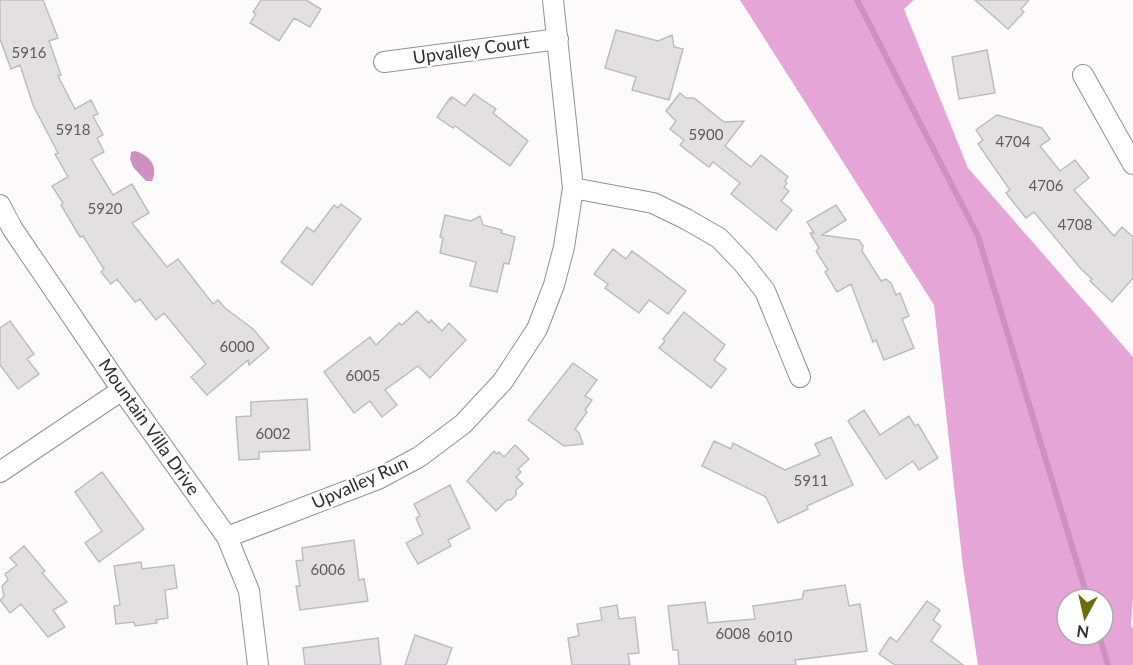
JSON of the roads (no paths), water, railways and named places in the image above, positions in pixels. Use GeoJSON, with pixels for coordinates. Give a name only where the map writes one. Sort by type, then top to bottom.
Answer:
{"type":"FeatureCollection","features":[{"type":"Feature","properties":{"kind":"street","name":"Upvalley Run"},"geometry":{"type":"LineString","coordinates":[[227,537],[378,479],[418,457],[464,424],[503,381],[537,329],[554,285],[564,248],[573,188],[553,0]]}},
{"type":"Feature","properties":{"kind":"street","name":"Upvalley Court"},"geometry":{"type":"LineString","coordinates":[[384,62],[558,39]]}},
{"type":"Feature","properties":{"kind":"street"},"geometry":{"type":"LineString","coordinates":[[1083,75],[1133,164]]}},
{"type":"Feature","properties":{"kind":"street"},"geometry":{"type":"LineString","coordinates":[[573,188],[653,203],[718,238],[743,263],[765,291],[800,377]]}},
{"type":"Feature","properties":{"kind":"street","name":"Mountain Villa Drive"},"geometry":{"type":"LineString","coordinates":[[0,206],[12,228],[122,390],[227,537],[249,591],[258,665]]}},
{"type":"Feature","properties":{"kind":"street"},"geometry":{"type":"LineString","coordinates":[[0,472],[122,390]]}},
{"type":"Feature","properties":{"kind":"waterway"},"geometry":{"type":"LineString","coordinates":[[857,0],[978,236],[1084,587]]}},
{"type":"Feature","properties":{"kind":"waterway"},"geometry":{"type":"LineString","coordinates":[[1103,647],[1108,665]]}}]}
